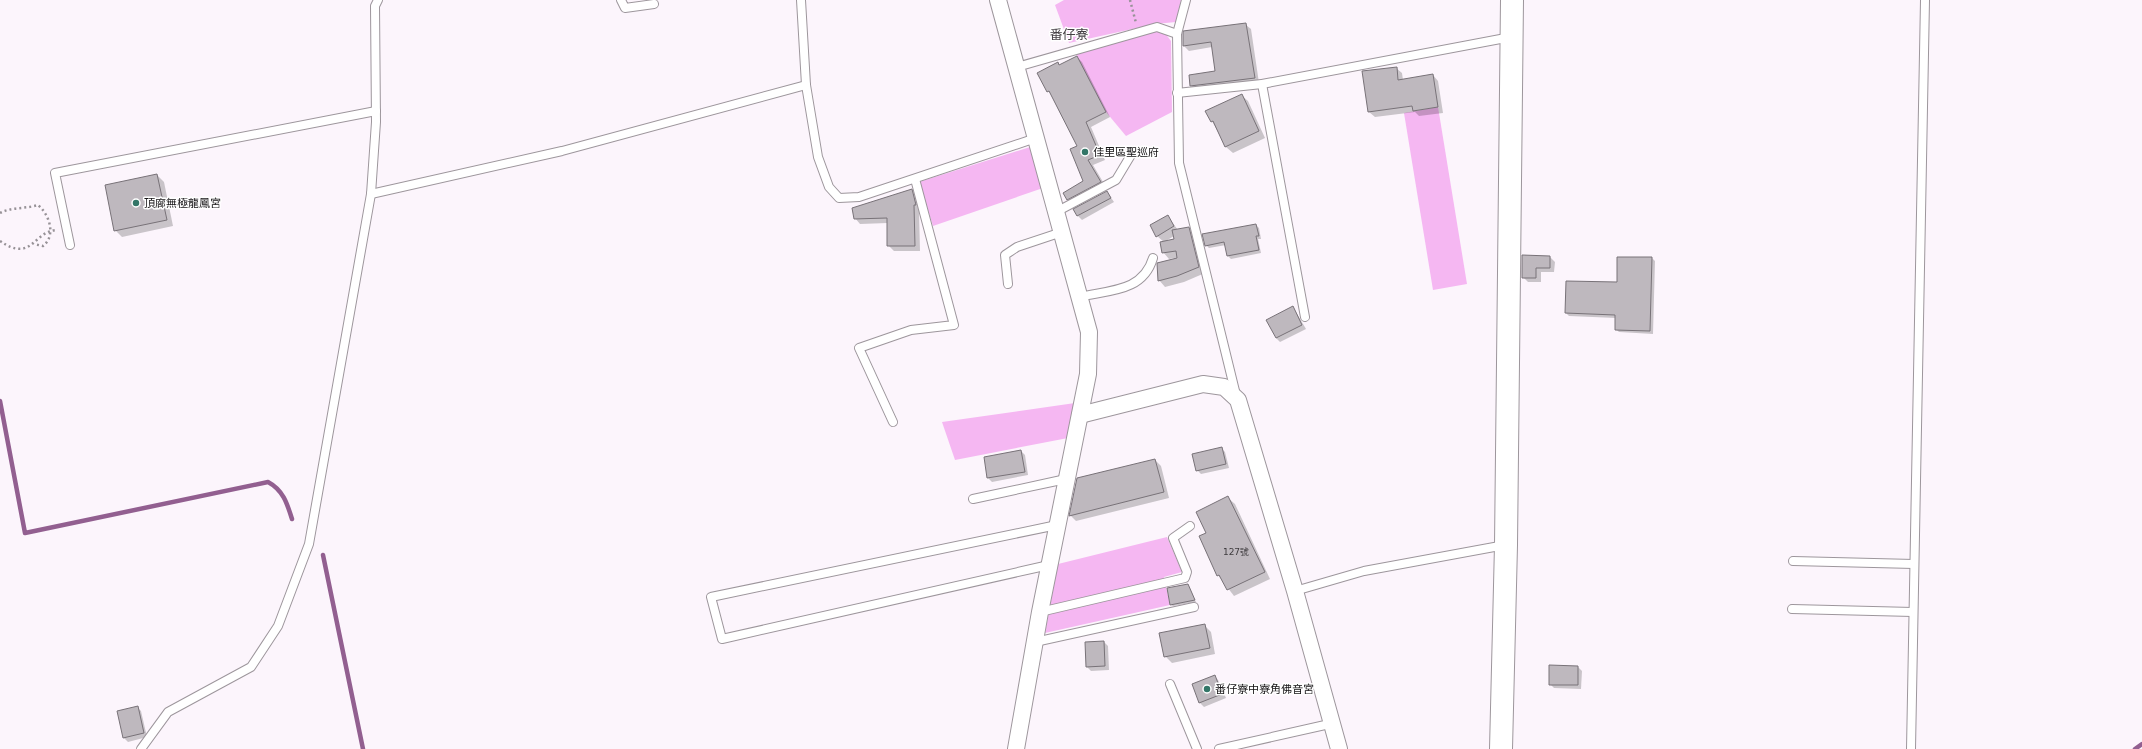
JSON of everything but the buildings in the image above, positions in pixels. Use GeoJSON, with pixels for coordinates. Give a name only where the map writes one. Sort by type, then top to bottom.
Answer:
{"type":"FeatureCollection","features":[{"type":"Feature","properties":{"kind":"street"},"geometry":{"type":"LineString","coordinates":[[998,0],[1089,332],[1088,374],[1049,565],[1016,749]]}},
{"type":"Feature","properties":{"kind":"street"},"geometry":{"type":"LineString","coordinates":[[1501,749],[1506,545],[1512,0]]}},
{"type":"Feature","properties":{"kind":"street"},"geometry":{"type":"LineString","coordinates":[[1080,414],[1203,384],[1224,387],[1238,400],[1334,723],[1339,749]]}},
{"type":"Feature","properties":{"kind":"lane"},"geometry":{"type":"LineString","coordinates":[[141,749],[168,712],[251,667],[278,626],[309,544],[371,194],[376,111],[375,6],[378,0]]}},
{"type":"Feature","properties":{"kind":"lane"},"geometry":{"type":"LineString","coordinates":[[621,0],[625,8],[654,4]]}},
{"type":"Feature","properties":{"kind":"lane"},"geometry":{"type":"LineString","coordinates":[[801,0],[806,85],[818,157],[829,187],[839,198],[860,197],[1036,138]]}},
{"type":"Feature","properties":{"kind":"lane"},"geometry":{"type":"LineString","coordinates":[[1186,0],[1177,34],[1179,163],[1238,400]]}},
{"type":"Feature","properties":{"kind":"lane"},"geometry":{"type":"LineString","coordinates":[[1911,749],[1925,0]]}},
{"type":"Feature","properties":{"kind":"lane"},"geometry":{"type":"LineString","coordinates":[[1017,67],[1156,27],[1177,34]]}},
{"type":"Feature","properties":{"kind":"lane"},"geometry":{"type":"LineString","coordinates":[[1178,93],[1262,84],[1512,37]]}},
{"type":"Feature","properties":{"kind":"lane"},"geometry":{"type":"LineString","coordinates":[[1262,84],[1305,317]]}},
{"type":"Feature","properties":{"kind":"lane"},"geometry":{"type":"LineString","coordinates":[[371,194],[562,151],[806,85]]}},
{"type":"Feature","properties":{"kind":"lane"},"geometry":{"type":"LineString","coordinates":[[70,245],[55,173],[376,111]]}},
{"type":"Feature","properties":{"kind":"lane"},"geometry":{"type":"LineString","coordinates":[[1056,212],[1116,180],[1131,155]]}},
{"type":"Feature","properties":{"kind":"lane"},"geometry":{"type":"LineString","coordinates":[[893,422],[859,348],[911,330],[954,325],[915,178]]}},
{"type":"Feature","properties":{"kind":"lane"},"geometry":{"type":"LineString","coordinates":[[1008,284],[1005,255],[1017,247],[1062,232]]}},
{"type":"Feature","properties":{"kind":"lane"},"geometry":{"type":"LineString","coordinates":[[1079,297],[1130,286],[1141,280],[1150,268],[1153,258]]}},
{"type":"Feature","properties":{"kind":"lane"},"geometry":{"type":"LineString","coordinates":[[973,499],[1066,479]]}},
{"type":"Feature","properties":{"kind":"lane"},"geometry":{"type":"LineString","coordinates":[[1049,565],[722,639],[711,597],[1057,525]]}},
{"type":"Feature","properties":{"kind":"lane"},"geometry":{"type":"LineString","coordinates":[[1040,612],[1185,578],[1187,572],[1173,538],[1190,526]]}},
{"type":"Feature","properties":{"kind":"lane"},"geometry":{"type":"LineString","coordinates":[[1295,591],[1364,571],[1506,545]]}},
{"type":"Feature","properties":{"kind":"lane"},"geometry":{"type":"LineString","coordinates":[[1793,561],[1914,564]]}},
{"type":"Feature","properties":{"kind":"lane"},"geometry":{"type":"LineString","coordinates":[[1035,642],[1194,607]]}},
{"type":"Feature","properties":{"kind":"lane"},"geometry":{"type":"LineString","coordinates":[[1792,609],[1913,612]]}},
{"type":"Feature","properties":{"kind":"lane"},"geometry":{"type":"LineString","coordinates":[[1170,684],[1197,749]]}},
{"type":"Feature","properties":{"kind":"lane"},"geometry":{"type":"LineString","coordinates":[[1219,749],[1334,723]]}},
{"type":"Feature","properties":{"kind":"path"},"geometry":{"type":"LineString","coordinates":[[1130,0],[1138,32]]}},
{"type":"Feature","properties":{"kind":"path"},"geometry":{"type":"LineString","coordinates":[[0,213],[6,209],[28,208],[38,205],[48,216],[50,231],[48,242],[43,246],[34,244]]}},
{"type":"Feature","properties":{"kind":"path"},"geometry":{"type":"LineString","coordinates":[[0,242],[9,248],[17,249],[34,244],[50,231],[66,229]]}},
{"type":"Feature","properties":{"kind":"shaded area"},"geometry":{"type":"Polygon","coordinates":[[[1064,0],[1181,0],[1176,22],[1155,24],[1069,43],[1055,5],[1064,0]]]}},
{"type":"Feature","properties":{"kind":"shaded area"},"geometry":{"type":"Polygon","coordinates":[[[1155,31],[1165,33],[1171,41],[1172,112],[1126,136],[1106,112],[1076,54],[1155,31]]]}},
{"type":"Feature","properties":{"kind":"shaded area"},"geometry":{"type":"Polygon","coordinates":[[[1438,107],[1467,284],[1433,290],[1404,113],[1438,107]]]}},
{"type":"Feature","properties":{"kind":"shaded area"},"geometry":{"type":"Polygon","coordinates":[[[1030,147],[1043,188],[933,226],[919,182],[1030,147]]]}},
{"type":"Feature","properties":{"kind":"shaded area"},"geometry":{"type":"Polygon","coordinates":[[[1075,403],[1068,438],[955,460],[942,422],[1075,403]]]}},
{"type":"Feature","properties":{"kind":"shaded area"},"geometry":{"type":"Polygon","coordinates":[[[1167,537],[1182,572],[1164,577],[1170,605],[1045,633],[1058,564],[1167,537]]]}},
{"type":"Feature","properties":{"kind":"waterway"},"geometry":{"type":"LineString","coordinates":[[0,401],[25,533],[268,482],[281,493],[292,519]]}},
{"type":"Feature","properties":{"kind":"waterway"},"geometry":{"type":"LineString","coordinates":[[323,555],[363,749]]}},
{"type":"Feature","properties":{"kind":"waterway"},"geometry":{"type":"LineString","coordinates":[[2135,749],[2142,744]]}},
{"type":"Feature","properties":{"kind":"place","name":"佳里區聖巡府"},"geometry":{"type":"Point","coordinates":[1085,152]}},
{"type":"Feature","properties":{"kind":"place","name":"頂廍無極龍鳳宮"},"geometry":{"type":"Point","coordinates":[136,203]}},
{"type":"Feature","properties":{"kind":"place","name":"番仔寮中寮角佛音宮"},"geometry":{"type":"Point","coordinates":[1207,689]}},
{"type":"Feature","properties":{"kind":"district","name":"番仔寮"},"geometry":{"type":"Point","coordinates":[1069,34]}}]}
